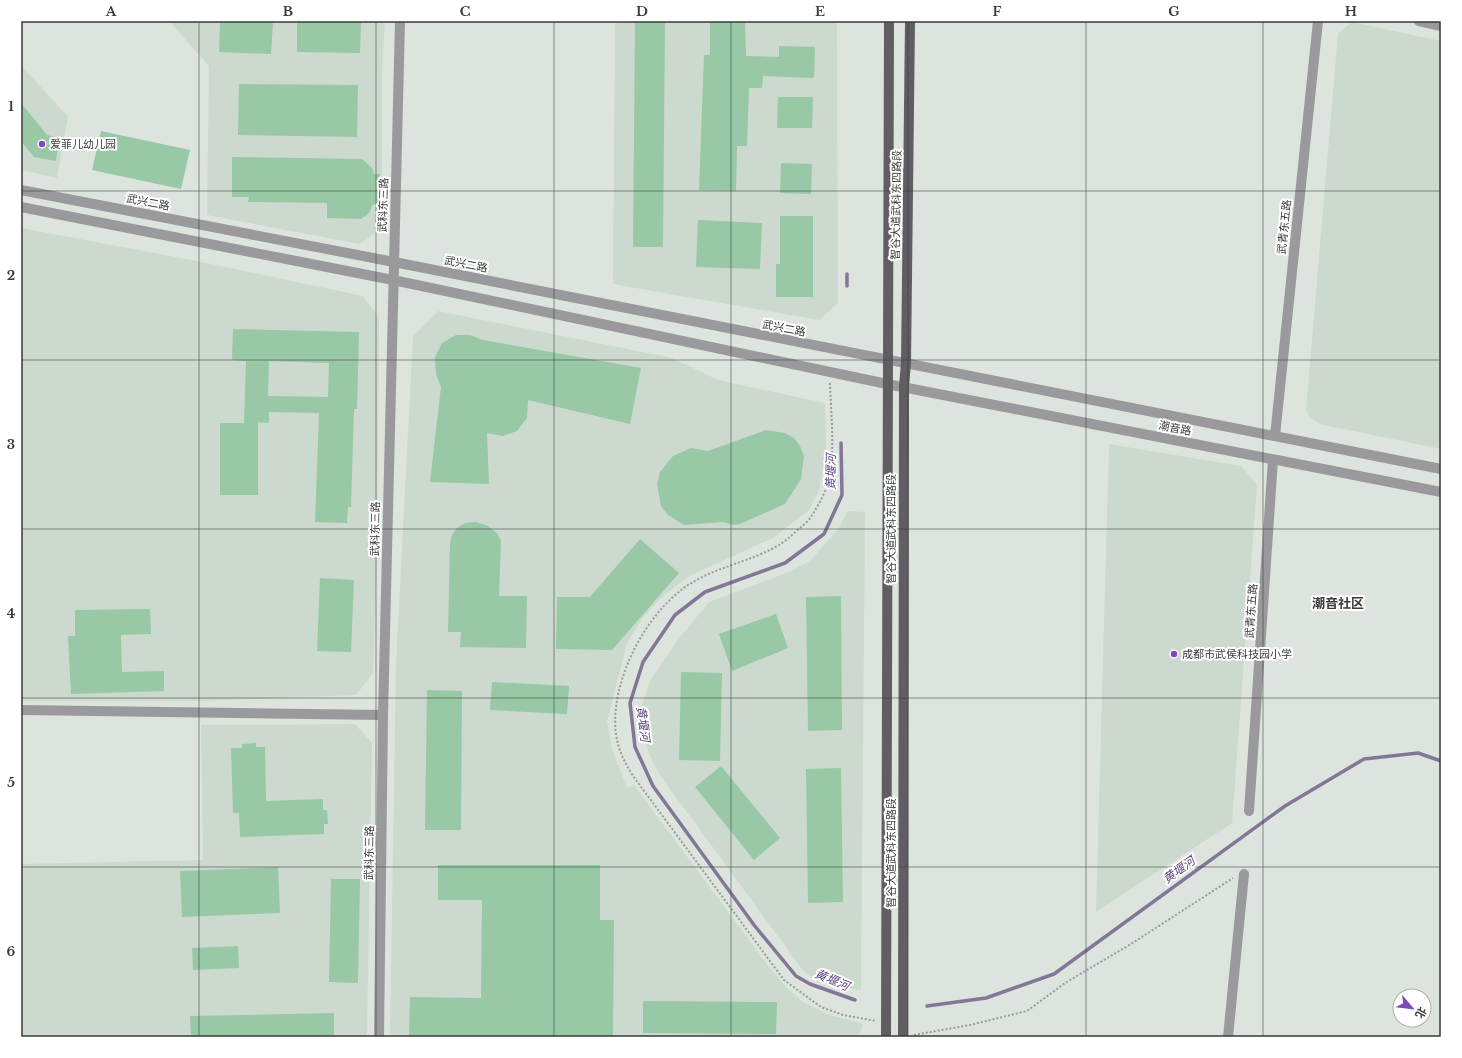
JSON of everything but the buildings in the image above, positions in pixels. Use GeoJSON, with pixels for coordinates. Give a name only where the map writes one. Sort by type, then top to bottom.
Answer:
{"type":"FeatureCollection","features":[{"type":"Feature","properties":{"kind":"main road","name":"智谷大道武科东四路段"},"geometry":{"type":"LineString","coordinates":[[886,1037],[889,21]]}},
{"type":"Feature","properties":{"kind":"main road","name":"智谷大道武科东四路段"},"geometry":{"type":"LineString","coordinates":[[906,1036],[904,386],[906,363],[910,21]]}},
{"type":"Feature","properties":{"kind":"street","name":"武科东三路"},"geometry":{"type":"LineString","coordinates":[[379,1037],[383,715],[400,21]]}},
{"type":"Feature","properties":{"kind":"street","name":"武青东五路"},"geometry":{"type":"LineString","coordinates":[[1275,436],[1318,21]]}},
{"type":"Feature","properties":{"kind":"street"},"geometry":{"type":"LineString","coordinates":[[1419,21],[1441,26]]}},
{"type":"Feature","properties":{"kind":"street","name":"武兴二路"},"geometry":{"type":"LineString","coordinates":[[21,190],[394,262],[887,361],[906,363]]}},
{"type":"Feature","properties":{"kind":"street","name":"潮音路"},"geometry":{"type":"LineString","coordinates":[[21,208],[393,280],[887,384],[904,386],[1441,492]]}},
{"type":"Feature","properties":{"kind":"street","name":"潮音路"},"geometry":{"type":"LineString","coordinates":[[906,363],[1441,469]]}},
{"type":"Feature","properties":{"kind":"street","name":"武青东五路"},"geometry":{"type":"LineString","coordinates":[[1249,811],[1273,460]]}},
{"type":"Feature","properties":{"kind":"street"},"geometry":{"type":"LineString","coordinates":[[21,710],[383,715]]}},
{"type":"Feature","properties":{"kind":"street"},"geometry":{"type":"LineString","coordinates":[[1228,1037],[1244,874]]}},
{"type":"Feature","properties":{"kind":"path"},"geometry":{"type":"LineString","coordinates":[[830,372],[831,443],[829,480],[812,517],[779,545],[711,572],[691,583],[670,600],[654,617],[639,640],[628,663],[620,687],[615,713],[616,735],[622,758],[633,776],[784,980],[821,1007],[843,1015],[886,1023]]}},
{"type":"Feature","properties":{"kind":"path"},"geometry":{"type":"LineString","coordinates":[[906,1036],[970,1026],[1027,1011],[1065,983],[1131,944],[1228,880],[1244,874]]}},
{"type":"Feature","properties":{"kind":"shaded area"},"geometry":{"type":"Polygon","coordinates":[[[169,21],[385,21],[382,70],[382,228],[360,244],[207,215],[209,66],[169,21]]]}},
{"type":"Feature","properties":{"kind":"shaded area"},"geometry":{"type":"Polygon","coordinates":[[[615,21],[837,21],[838,303],[819,320],[613,284],[615,21]]]}},
{"type":"Feature","properties":{"kind":"shaded area"},"geometry":{"type":"Polygon","coordinates":[[[1352,22],[1441,41],[1441,449],[1319,424],[1310,417],[1306,410],[1338,33],[1352,22]]]}},
{"type":"Feature","properties":{"kind":"shaded area","name":"爱菲儿幼儿园"},"geometry":{"type":"Polygon","coordinates":[[[21,65],[68,117],[57,178],[21,170],[21,65]]]}},
{"type":"Feature","properties":{"kind":"shaded area"},"geometry":{"type":"Polygon","coordinates":[[[21,228],[197,261],[363,296],[379,318],[377,559],[373,673],[356,695],[200,701],[21,701],[21,228]]]}},
{"type":"Feature","properties":{"kind":"shaded area"},"geometry":{"type":"Polygon","coordinates":[[[438,311],[672,358],[718,380],[825,403],[826,453],[819,491],[809,510],[773,538],[691,575],[664,595],[643,617],[627,644],[607,721],[612,749],[627,788],[634,785],[769,967],[785,986],[803,1002],[827,1014],[863,1024],[861,1032],[856,1037],[393,1037],[390,1034],[396,663],[413,336],[438,311]]]}},
{"type":"Feature","properties":{"kind":"shaded area","name":"成都市武侯科技园小学"},"geometry":{"type":"Polygon","coordinates":[[[1109,444],[1241,466],[1257,485],[1232,823],[1096,912],[1109,444]]]}},
{"type":"Feature","properties":{"kind":"shaded area"},"geometry":{"type":"Polygon","coordinates":[[[848,511],[865,512],[861,990],[840,988],[815,980],[802,969],[659,774],[649,754],[639,714],[650,681],[680,637],[709,602],[789,572],[810,561],[839,528],[848,511]]]}},
{"type":"Feature","properties":{"kind":"shaded area"},"geometry":{"type":"Polygon","coordinates":[[[355,724],[372,743],[367,1034],[365,1037],[21,1037],[21,864],[203,860],[201,725],[355,724]]]}},
{"type":"Feature","properties":{"kind":"waterway","name":"黄堰河"},"geometry":{"type":"LineString","coordinates":[[847,274],[847,286]]}},
{"type":"Feature","properties":{"kind":"waterway","name":"黄堰河"},"geometry":{"type":"LineString","coordinates":[[841,443],[842,495],[824,534],[785,563],[705,592],[675,615],[643,662],[630,703],[635,747],[653,786],[754,925],[796,976],[810,984],[855,1000]]}},
{"type":"Feature","properties":{"kind":"waterway","name":"黄堰河"},"geometry":{"type":"LineString","coordinates":[[927,1006],[986,998],[1054,974],[1285,806],[1364,759],[1418,753],[1441,761]]}},
{"type":"Feature","properties":{"kind":"place","name":"爱菲儿幼儿园"},"geometry":{"type":"Point","coordinates":[42,144]}},
{"type":"Feature","properties":{"kind":"place","name":"成都市武侯科技园小学"},"geometry":{"type":"Point","coordinates":[1174,654]}},
{"type":"Feature","properties":{"kind":"district","name":"潮音社区"},"geometry":{"type":"Point","coordinates":[1338,603]}}]}
